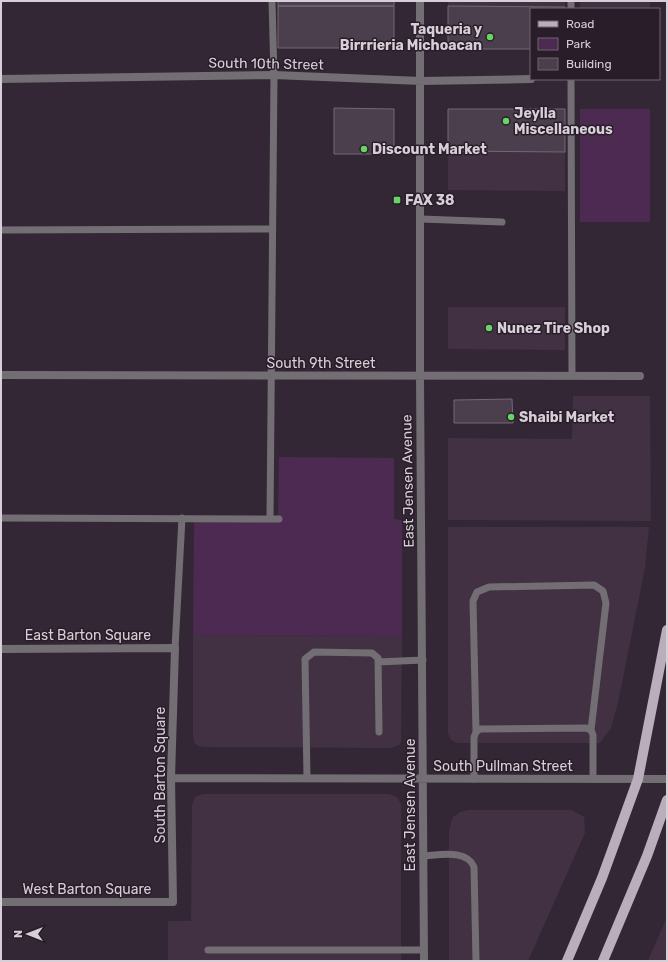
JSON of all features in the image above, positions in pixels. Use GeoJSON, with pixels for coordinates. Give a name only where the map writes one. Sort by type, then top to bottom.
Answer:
{"type":"FeatureCollection","features":[{"type":"Feature","properties":{"kind":"main road"},"geometry":{"type":"LineString","coordinates":[[567,961],[602,878],[638,779],[667,630]]}},
{"type":"Feature","properties":{"kind":"main road"},"geometry":{"type":"LineString","coordinates":[[603,961],[647,856],[667,800]]}},
{"type":"Feature","properties":{"kind":"street","name":"East Jensen Avenue"},"geometry":{"type":"LineString","coordinates":[[420,1],[420,376],[424,961]]}},
{"type":"Feature","properties":{"kind":"street","name":"South 10th Street"},"geometry":{"type":"LineString","coordinates":[[1,79],[274,75],[420,81],[530,79]]}},
{"type":"Feature","properties":{"kind":"street","name":"South 9th Street"},"geometry":{"type":"LineString","coordinates":[[1,375],[640,376]]}},
{"type":"Feature","properties":{"kind":"street","name":"East Barton Square"},"geometry":{"type":"LineString","coordinates":[[1,649],[175,648]]}},
{"type":"Feature","properties":{"kind":"street","name":"South Barton Square"},"geometry":{"type":"LineString","coordinates":[[173,902],[171,778],[175,648]]}},
{"type":"Feature","properties":{"kind":"street","name":"South Pullman Street"},"geometry":{"type":"LineString","coordinates":[[171,778],[423,780],[667,779]]}},
{"type":"Feature","properties":{"kind":"street","name":"West Barton Square"},"geometry":{"type":"LineString","coordinates":[[1,902],[173,902]]}},
{"type":"Feature","properties":{"kind":"lane"},"geometry":{"type":"LineString","coordinates":[[270,519],[274,75],[272,1]]}},
{"type":"Feature","properties":{"kind":"lane"},"geometry":{"type":"LineString","coordinates":[[571,80],[572,376]]}},
{"type":"Feature","properties":{"kind":"lane"},"geometry":{"type":"LineString","coordinates":[[421,219],[502,222]]}},
{"type":"Feature","properties":{"kind":"lane"},"geometry":{"type":"LineString","coordinates":[[1,230],[272,229]]}},
{"type":"Feature","properties":{"kind":"lane"},"geometry":{"type":"LineString","coordinates":[[1,518],[279,519]]}},
{"type":"Feature","properties":{"kind":"lane"},"geometry":{"type":"LineString","coordinates":[[175,648],[182,518]]}},
{"type":"Feature","properties":{"kind":"lane"},"geometry":{"type":"LineString","coordinates":[[474,779],[474,737],[476,732],[473,602],[477,592],[489,587],[594,585],[603,591],[606,603],[591,730],[593,735],[593,779]]}},
{"type":"Feature","properties":{"kind":"lane"},"geometry":{"type":"LineString","coordinates":[[307,778],[305,658],[314,652],[372,653],[378,658],[379,732]]}},
{"type":"Feature","properties":{"kind":"lane"},"geometry":{"type":"LineString","coordinates":[[378,662],[422,660]]}},
{"type":"Feature","properties":{"kind":"lane"},"geometry":{"type":"LineString","coordinates":[[476,732],[480,729],[586,728],[591,730]]}},
{"type":"Feature","properties":{"kind":"lane"},"geometry":{"type":"LineString","coordinates":[[423,856],[463,855],[471,859],[474,867],[476,961]]}},
{"type":"Feature","properties":{"kind":"lane"},"geometry":{"type":"LineString","coordinates":[[208,950],[424,950]]}},
{"type":"Feature","properties":{"kind":"shaded area"},"geometry":{"type":"Polygon","coordinates":[[[448,1],[565,1],[565,7],[448,6],[448,1]]]}},
{"type":"Feature","properties":{"kind":"shaded area"},"geometry":{"type":"Polygon","coordinates":[[[580,1],[650,1],[650,8],[580,8],[580,1]]]}},
{"type":"Feature","properties":{"kind":"shaded area"},"geometry":{"type":"Polygon","coordinates":[[[448,151],[565,152],[565,191],[448,190],[448,151]]]}},
{"type":"Feature","properties":{"kind":"shaded area"},"geometry":{"type":"Polygon","coordinates":[[[448,307],[565,307],[565,350],[448,349],[448,307]]]}},
{"type":"Feature","properties":{"kind":"shaded area"},"geometry":{"type":"Polygon","coordinates":[[[573,396],[650,396],[651,521],[448,520],[448,438],[572,439],[573,396]]]}},
{"type":"Feature","properties":{"kind":"shaded area"},"geometry":{"type":"Polygon","coordinates":[[[448,527],[649,527],[645,568],[618,703],[611,728],[600,743],[457,743],[451,740],[448,733],[448,527]]]}},
{"type":"Feature","properties":{"kind":"shaded area"},"geometry":{"type":"Polygon","coordinates":[[[193,635],[402,636],[401,742],[399,745],[391,748],[198,746],[194,742],[193,736],[193,635]]]}},
{"type":"Feature","properties":{"kind":"shaded area"},"geometry":{"type":"Polygon","coordinates":[[[203,794],[389,794],[397,797],[401,804],[401,961],[168,961],[168,921],[191,921],[192,805],[195,797],[203,794]]]}},
{"type":"Feature","properties":{"kind":"shaded area"},"geometry":{"type":"Polygon","coordinates":[[[468,810],[572,810],[584,817],[585,833],[528,961],[449,961],[449,830],[453,817],[460,812],[468,810]]]}},
{"type":"Feature","properties":{"kind":"shaded area"},"geometry":{"type":"Polygon","coordinates":[[[667,917],[667,961],[648,961],[650,956],[667,917]]]}},
{"type":"Feature","properties":{"kind":"green space"},"geometry":{"type":"Polygon","coordinates":[[[580,109],[650,109],[650,222],[580,222],[580,109]]]}},
{"type":"Feature","properties":{"kind":"green space"},"geometry":{"type":"Polygon","coordinates":[[[279,457],[394,458],[394,519],[402,520],[402,636],[193,635],[194,519],[278,519],[279,457]]]}},
{"type":"Feature","properties":{"kind":"building"},"geometry":{"type":"Polygon","coordinates":[[[278,1],[394,1],[394,6],[278,6],[278,1]]]}},
{"type":"Feature","properties":{"kind":"building"},"geometry":{"type":"Polygon","coordinates":[[[278,6],[394,6],[394,40],[391,45],[384,48],[278,48],[278,6]]]}},
{"type":"Feature","properties":{"kind":"building","name":"Taqueria y Birrrieria Michoacan"},"geometry":{"type":"Polygon","coordinates":[[[448,6],[565,7],[530,8],[530,49],[448,49],[448,6]]]}},
{"type":"Feature","properties":{"kind":"building"},"geometry":{"type":"Polygon","coordinates":[[[334,108],[394,109],[394,154],[334,154],[334,108]]]}},
{"type":"Feature","properties":{"kind":"building","name":"Jeylla Miscellaneous"},"geometry":{"type":"Polygon","coordinates":[[[448,109],[565,109],[565,152],[448,151],[448,109]]]}},
{"type":"Feature","properties":{"kind":"building"},"geometry":{"type":"Polygon","coordinates":[[[512,399],[513,423],[454,423],[454,400],[512,399]]]}},
{"type":"Feature","properties":{"kind":"place","name":"Taqueria y Birrrieria Michoacan"},"geometry":{"type":"Point","coordinates":[490,37]}},
{"type":"Feature","properties":{"kind":"place","name":"Jeylla Miscellaneous"},"geometry":{"type":"Point","coordinates":[506,121]}},
{"type":"Feature","properties":{"kind":"place","name":"Discount Market"},"geometry":{"type":"Point","coordinates":[364,149]}},
{"type":"Feature","properties":{"kind":"place","name":"FAX 38"},"geometry":{"type":"Point","coordinates":[397,200]}},
{"type":"Feature","properties":{"kind":"place","name":"Nunez Tire Shop"},"geometry":{"type":"Point","coordinates":[489,328]}},
{"type":"Feature","properties":{"kind":"place","name":"Shaibi Market"},"geometry":{"type":"Point","coordinates":[511,417]}}]}
